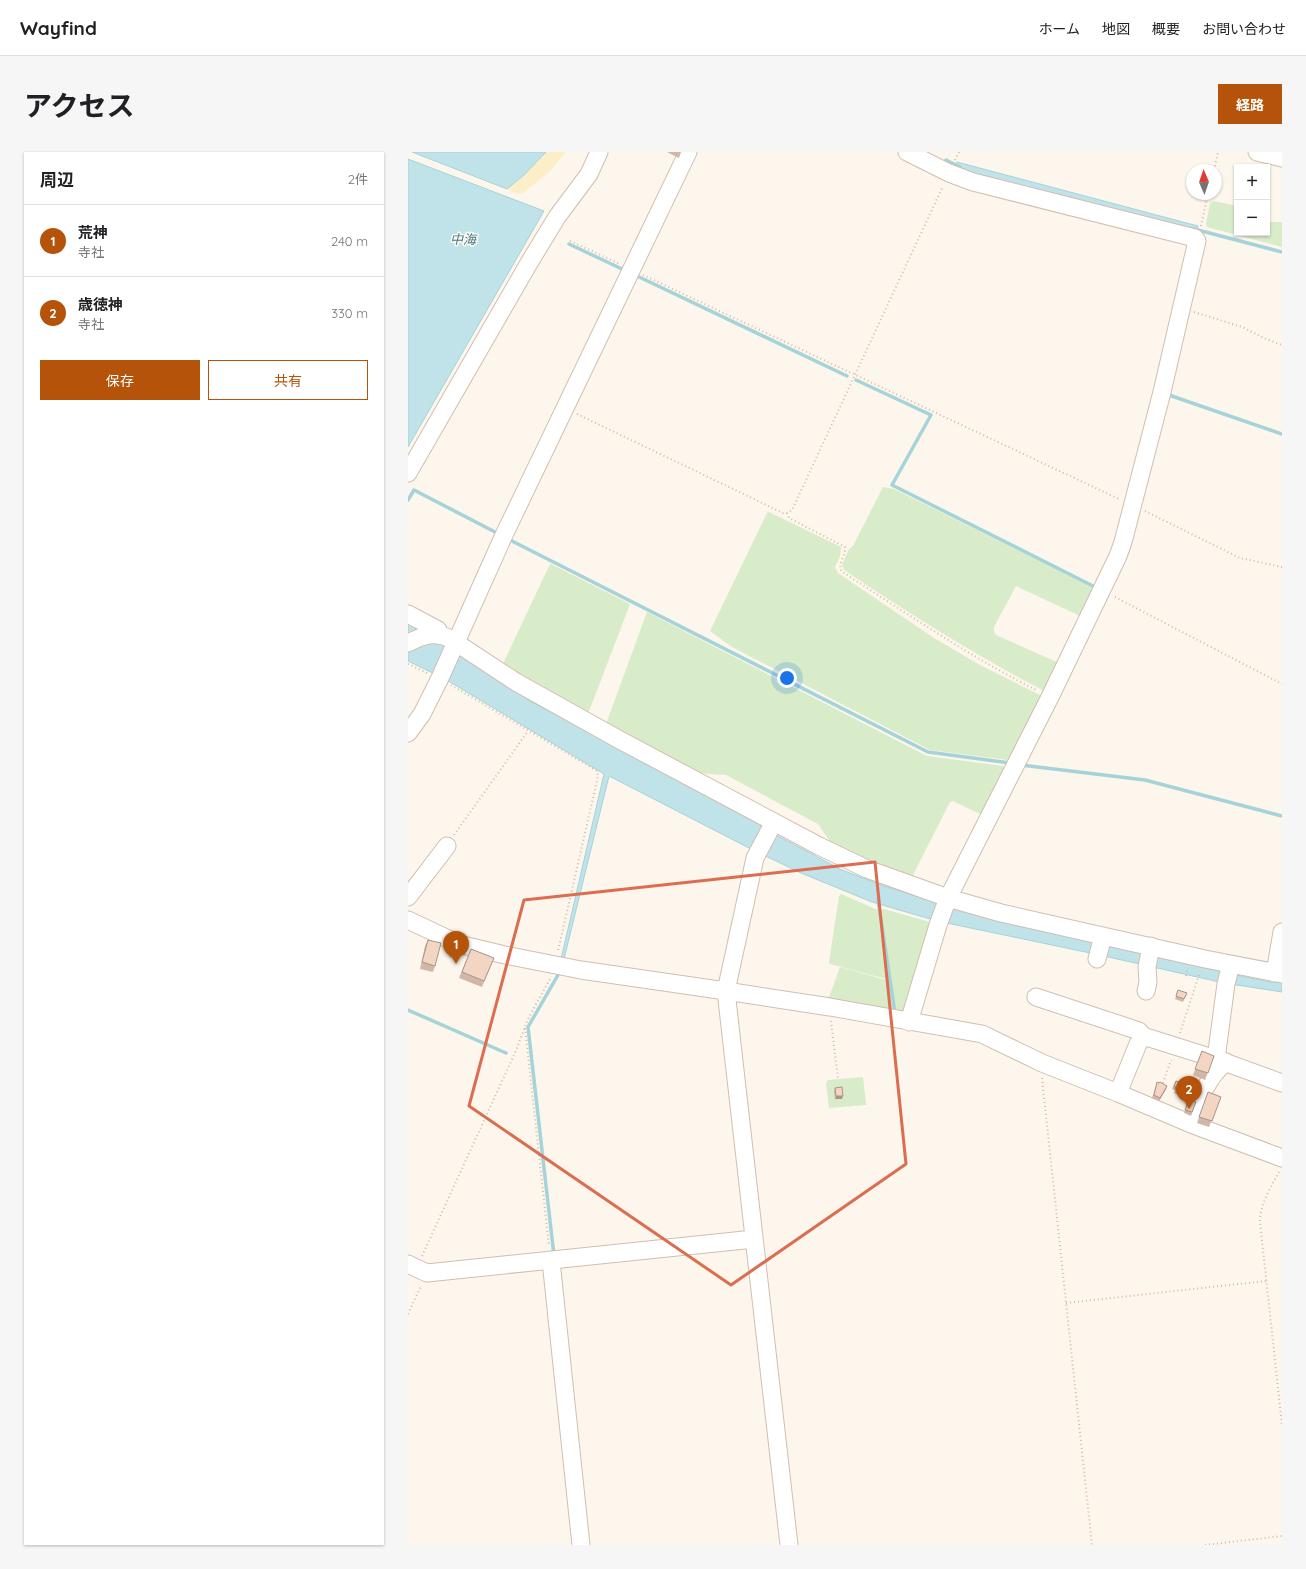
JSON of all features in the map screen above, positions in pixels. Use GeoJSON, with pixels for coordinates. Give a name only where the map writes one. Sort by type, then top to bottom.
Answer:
{"type":"FeatureCollection","features":[{"type":"Feature","properties":{"kind":"street"},"geometry":{"type":"LineString","coordinates":[[408,473],[529,263],[557,217],[589,174],[599,152]]}},
{"type":"Feature","properties":{"kind":"street"},"geometry":{"type":"LineString","coordinates":[[408,733],[422,714],[440,679],[504,535],[688,152]]}},
{"type":"Feature","properties":{"kind":"street"},"geometry":{"type":"LineString","coordinates":[[907,152],[949,173],[973,182],[1195,238],[1197,241],[1133,506],[1118,556],[1050,697],[947,901],[938,925],[910,1022]]}},
{"type":"Feature","properties":{"kind":"street"},"geometry":{"type":"LineString","coordinates":[[1257,152],[1282,158]]}},
{"type":"Feature","properties":{"kind":"street"},"geometry":{"type":"LineString","coordinates":[[408,614],[438,630],[436,634]]}},
{"type":"Feature","properties":{"kind":"street"},"geometry":{"type":"LineString","coordinates":[[408,642],[423,635],[436,634],[516,682],[772,825],[867,869],[947,901],[1001,913],[1100,948],[1150,955],[1229,972],[1279,973],[1282,932]]}},
{"type":"Feature","properties":{"kind":"street"},"geometry":{"type":"LineString","coordinates":[[772,825],[755,858],[726,991],[789,1545]]}},
{"type":"Feature","properties":{"kind":"street"},"geometry":{"type":"LineString","coordinates":[[408,897],[446,846]]}},
{"type":"Feature","properties":{"kind":"street"},"geometry":{"type":"LineString","coordinates":[[408,920],[459,944],[505,955],[557,961],[581,970],[830,1007],[982,1034],[1042,1063],[1191,1124],[1282,1158]]}},
{"type":"Feature","properties":{"kind":"street"},"geometry":{"type":"LineString","coordinates":[[1146,991],[1150,955]]}},
{"type":"Feature","properties":{"kind":"street"},"geometry":{"type":"LineString","coordinates":[[1191,1124],[1199,1099],[1221,1060],[1229,972]]}},
{"type":"Feature","properties":{"kind":"street"},"geometry":{"type":"LineString","coordinates":[[1036,997],[1139,1031],[1143,1036],[1221,1060],[1282,1083]]}},
{"type":"Feature","properties":{"kind":"street"},"geometry":{"type":"LineString","coordinates":[[1118,1093],[1138,1044],[1143,1036]]}},
{"type":"Feature","properties":{"kind":"street"},"geometry":{"type":"LineString","coordinates":[[417,1269],[553,1261],[754,1239]]}},
{"type":"Feature","properties":{"kind":"street"},"geometry":{"type":"LineString","coordinates":[[553,1261],[581,1545]]}},
{"type":"Feature","properties":{"kind":"path"},"geometry":{"type":"LineString","coordinates":[[565,408],[783,513],[787,513],[792,510],[959,152]]}},
{"type":"Feature","properties":{"kind":"path"},"geometry":{"type":"LineString","coordinates":[[1215,164],[1218,152]]}},
{"type":"Feature","properties":{"kind":"path"},"geometry":{"type":"LineString","coordinates":[[1197,241],[1207,200]]}},
{"type":"Feature","properties":{"kind":"path"},"geometry":{"type":"LineString","coordinates":[[570,241],[1133,506],[1240,558],[1282,567]]}},
{"type":"Feature","properties":{"kind":"path"},"geometry":{"type":"LineString","coordinates":[[1182,308],[1242,327],[1282,345]]}},
{"type":"Feature","properties":{"kind":"path"},"geometry":{"type":"LineString","coordinates":[[787,513],[789,518],[845,547],[846,551],[840,564],[841,571],[945,639],[994,668],[1050,697]]}},
{"type":"Feature","properties":{"kind":"path"},"geometry":{"type":"LineString","coordinates":[[1102,590],[1282,684]]}},
{"type":"Feature","properties":{"kind":"path"},"geometry":{"type":"LineString","coordinates":[[408,664],[440,679],[597,771],[598,774],[557,961],[525,1027],[514,1055],[417,1269],[408,1314]]}},
{"type":"Feature","properties":{"kind":"path"},"geometry":{"type":"LineString","coordinates":[[446,846],[528,731]]}},
{"type":"Feature","properties":{"kind":"path"},"geometry":{"type":"LineString","coordinates":[[1163,1083],[1198,978]]}},
{"type":"Feature","properties":{"kind":"path"},"geometry":{"type":"LineString","coordinates":[[830,1007],[838,1079]]}},
{"type":"Feature","properties":{"kind":"path"},"geometry":{"type":"LineString","coordinates":[[525,1027],[553,1261]]}},
{"type":"Feature","properties":{"kind":"path"},"geometry":{"type":"LineString","coordinates":[[1042,1063],[1041,1067],[1092,1545]]}},
{"type":"Feature","properties":{"kind":"path"},"geometry":{"type":"LineString","coordinates":[[1282,1165],[1268,1193],[1260,1217],[1282,1425]]}},
{"type":"Feature","properties":{"kind":"path"},"geometry":{"type":"LineString","coordinates":[[1066,1303],[1266,1281]]}},
{"type":"Feature","properties":{"kind":"path"},"geometry":{"type":"LineString","coordinates":[[1206,1545],[1282,1536]]}},
{"type":"Feature","properties":{"kind":"highlighted area"},"geometry":{"type":"Polygon","coordinates":[[[875,862],[906,1164],[731,1285],[469,1106],[524,900],[875,862]]]}},
{"type":"Feature","properties":{"kind":"green space"},"geometry":{"type":"Polygon","coordinates":[[[1214,201],[1234,205],[1234,234],[1207,227],[1206,224],[1210,203],[1214,201]]]}},
{"type":"Feature","properties":{"kind":"green space"},"geometry":{"type":"Polygon","coordinates":[[[1270,222],[1282,222],[1282,247],[1241,236],[1270,236],[1270,222]]]}},
{"type":"Feature","properties":{"kind":"green space"},"geometry":{"type":"Polygon","coordinates":[[[883,487],[894,489],[1094,588],[1080,616],[1016,586],[994,627],[994,632],[996,635],[1059,663],[1046,692],[943,634],[844,570],[842,565],[849,549],[853,546],[883,487]]]}},
{"type":"Feature","properties":{"kind":"green space"},"geometry":{"type":"Polygon","coordinates":[[[769,512],[841,547],[840,556],[835,567],[838,573],[934,638],[980,665],[1042,696],[1008,760],[930,750],[732,647],[710,631],[767,513],[769,512]]]}},
{"type":"Feature","properties":{"kind":"green space"},"geometry":{"type":"Polygon","coordinates":[[[551,564],[630,604],[588,714],[503,664],[551,564]]]}},
{"type":"Feature","properties":{"kind":"green space"},"geometry":{"type":"Polygon","coordinates":[[[647,612],[927,756],[1003,766],[1005,768],[982,815],[953,801],[950,802],[912,877],[888,869],[831,843],[818,824],[726,775],[698,772],[606,724],[647,612]]]}},
{"type":"Feature","properties":{"kind":"green space"},"geometry":{"type":"Polygon","coordinates":[[[841,894],[878,910],[888,978],[886,979],[830,964],[829,962],[839,896],[841,894]]]}},
{"type":"Feature","properties":{"kind":"green space"},"geometry":{"type":"Polygon","coordinates":[[[884,909],[930,922],[908,1017],[896,1014],[881,912],[881,910],[884,909]]]}},
{"type":"Feature","properties":{"kind":"green space"},"geometry":{"type":"Polygon","coordinates":[[[840,967],[889,981],[894,1014],[828,1000],[840,967]]]}},
{"type":"Feature","properties":{"kind":"green space"},"geometry":{"type":"Polygon","coordinates":[[[863,1077],[866,1105],[829,1108],[826,1083],[828,1080],[863,1077]]]}},
{"type":"Feature","properties":{"kind":"sand"},"geometry":{"type":"Polygon","coordinates":[[[547,152],[566,152],[550,171],[525,192],[518,194],[507,189],[524,175],[547,152]]]}},
{"type":"Feature","properties":{"kind":"water"},"geometry":{"type":"Polygon","coordinates":[[[412,152],[546,152],[524,175],[507,189],[412,152]]]}},
{"type":"Feature","properties":{"kind":"water","name":"中海"},"geometry":{"type":"Polygon","coordinates":[[[408,159],[544,211],[408,447],[408,159]]]}},
{"type":"Feature","properties":{"kind":"water"},"geometry":{"type":"Polygon","coordinates":[[[957,162],[1198,226],[1197,231],[954,169],[957,162]]]}},
{"type":"Feature","properties":{"kind":"water"},"geometry":{"type":"Polygon","coordinates":[[[408,624],[461,655],[530,701],[755,821],[776,835],[842,870],[884,886],[958,909],[1236,975],[1270,982],[1282,982],[1282,992],[1224,983],[937,921],[872,902],[801,873],[609,776],[564,959],[561,959],[604,774],[445,679],[408,661],[408,624]]]}},
{"type":"Feature","properties":{"kind":"building"},"geometry":{"type":"Polygon","coordinates":[[[428,940],[441,943],[435,966],[422,962],[428,940]]]}},
{"type":"Feature","properties":{"kind":"building"},"geometry":{"type":"Polygon","coordinates":[[[452,949],[457,950],[455,955],[450,953],[452,949]]]}},
{"type":"Feature","properties":{"kind":"building"},"geometry":{"type":"Polygon","coordinates":[[[471,949],[494,958],[484,981],[462,972],[471,949]]]}},
{"type":"Feature","properties":{"kind":"building"},"geometry":{"type":"Polygon","coordinates":[[[1178,990],[1187,993],[1184,999],[1176,996],[1178,990]]]}},
{"type":"Feature","properties":{"kind":"building"},"geometry":{"type":"Polygon","coordinates":[[[1202,1051],[1214,1056],[1208,1073],[1195,1069],[1202,1051]]]}},
{"type":"Feature","properties":{"kind":"building"},"geometry":{"type":"Polygon","coordinates":[[[1176,1081],[1185,1084],[1182,1092],[1175,1090],[1176,1087],[1174,1086],[1176,1081]]]}},
{"type":"Feature","properties":{"kind":"building"},"geometry":{"type":"Polygon","coordinates":[[[1157,1082],[1167,1086],[1160,1098],[1154,1095],[1157,1082]]]}},
{"type":"Feature","properties":{"kind":"building"},"geometry":{"type":"Polygon","coordinates":[[[842,1087],[843,1096],[836,1096],[835,1088],[842,1087]]]}},
{"type":"Feature","properties":{"kind":"building"},"geometry":{"type":"Polygon","coordinates":[[[1208,1092],[1221,1097],[1212,1121],[1199,1117],[1208,1092]]]}},
{"type":"Feature","properties":{"kind":"building"},"geometry":{"type":"Polygon","coordinates":[[[1189,1100],[1196,1102],[1192,1112],[1185,1110],[1189,1100]]]}},
{"type":"Feature","properties":{"kind":"waterway"},"geometry":{"type":"LineString","coordinates":[[946,160],[960,167]]}},
{"type":"Feature","properties":{"kind":"waterway"},"geometry":{"type":"LineString","coordinates":[[1194,229],[1282,252]]}},
{"type":"Feature","properties":{"kind":"waterway"},"geometry":{"type":"LineString","coordinates":[[569,244],[622,269]]}},
{"type":"Feature","properties":{"kind":"waterway"},"geometry":{"type":"LineString","coordinates":[[635,275],[847,376]]}},
{"type":"Feature","properties":{"kind":"waterway"},"geometry":{"type":"LineString","coordinates":[[856,380],[931,415],[892,485],[1097,588]]}},
{"type":"Feature","properties":{"kind":"waterway"},"geometry":{"type":"LineString","coordinates":[[1166,394],[1282,434]]}},
{"type":"Feature","properties":{"kind":"waterway"},"geometry":{"type":"LineString","coordinates":[[408,500],[414,490],[497,533]]}},
{"type":"Feature","properties":{"kind":"waterway"},"geometry":{"type":"LineString","coordinates":[[510,540],[928,752],[1010,763]]}},
{"type":"Feature","properties":{"kind":"waterway"},"geometry":{"type":"LineString","coordinates":[[1021,765],[1145,780],[1282,816]]}},
{"type":"Feature","properties":{"kind":"waterway"},"geometry":{"type":"LineString","coordinates":[[878,900],[895,1013]]}},
{"type":"Feature","properties":{"kind":"waterway"},"geometry":{"type":"LineString","coordinates":[[554,1256],[528,1027],[558,975]]}},
{"type":"Feature","properties":{"kind":"waterway"},"geometry":{"type":"LineString","coordinates":[[408,1010],[506,1053]]}},
{"type":"Feature","properties":{"kind":"place","name":"荒神"},"geometry":{"type":"Point","coordinates":[456,964]}},
{"type":"Feature","properties":{"kind":"place","name":"歳徳神"},"geometry":{"type":"Point","coordinates":[1189,1109]}}]}
